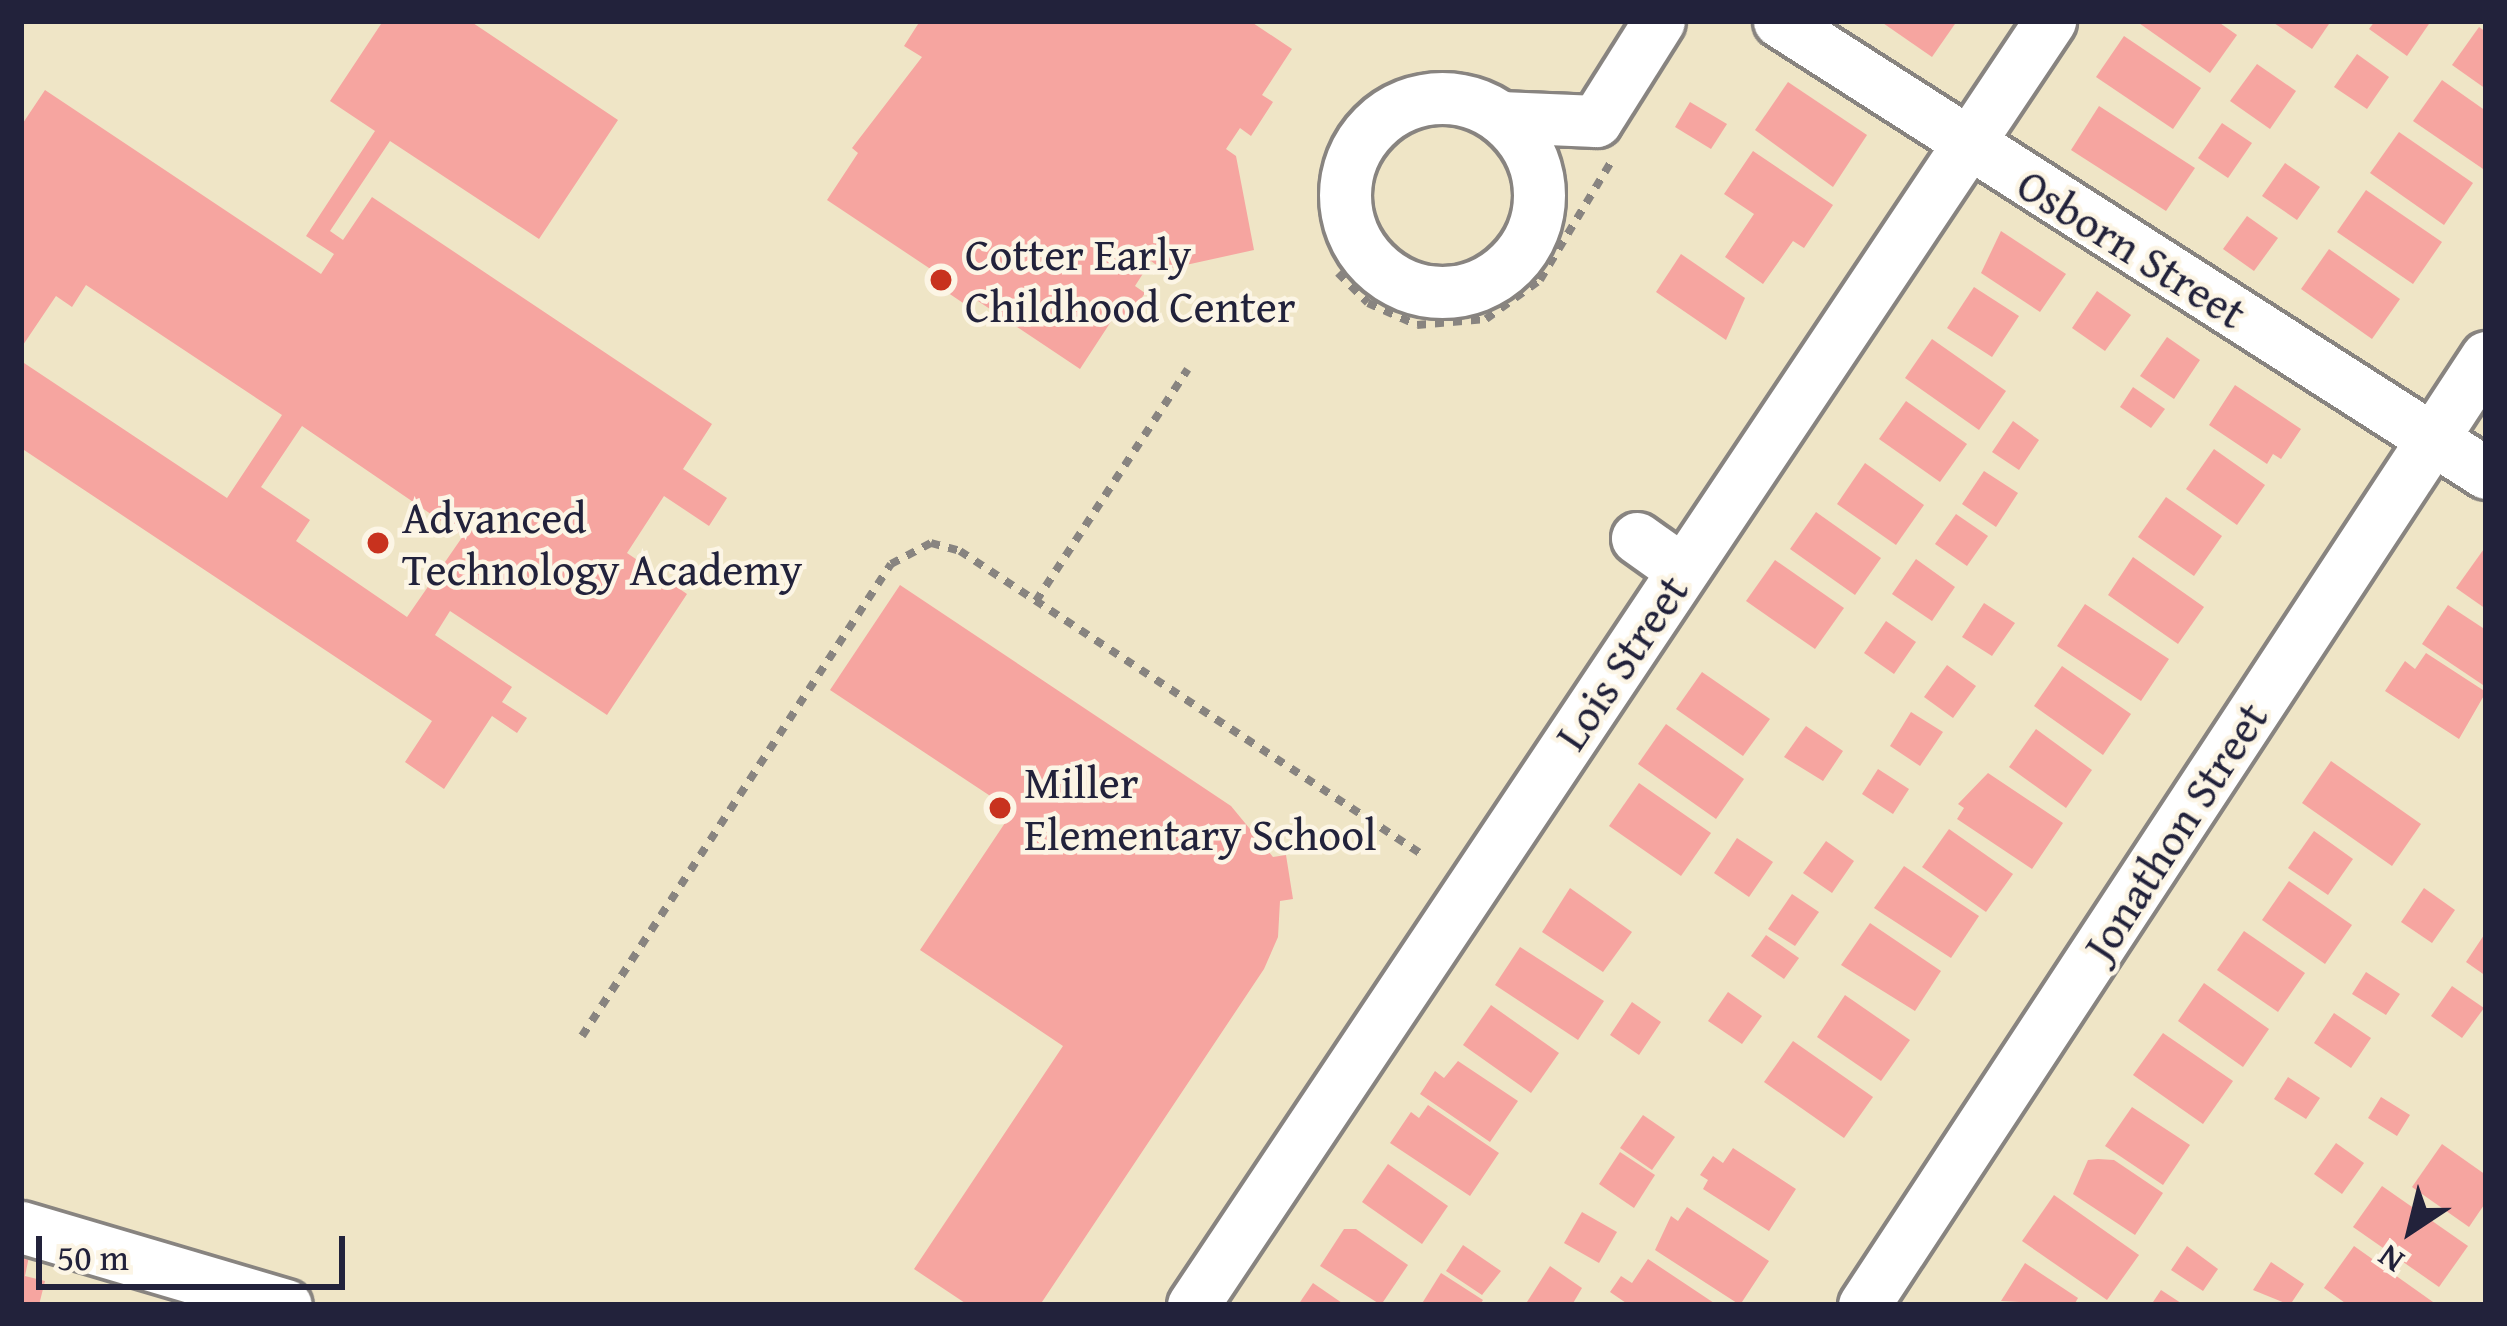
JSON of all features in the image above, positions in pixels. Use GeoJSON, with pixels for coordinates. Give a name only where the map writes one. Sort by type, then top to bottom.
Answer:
{"type":"FeatureCollection","features":[{"type":"Feature","properties":{"kind":"street"},"geometry":{"type":"LineString","coordinates":[[1606,139],[1500,118],[1454,98],[1392,111],[1351,160],[1349,224],[1387,275],[1416,289],[1479,285],[1527,244],[1606,139],[1660,21]]}},
{"type":"Feature","properties":{"kind":"street","name":"Osborn Street"},"geometry":{"type":"LineString","coordinates":[[1779,21],[2486,473]]}},
{"type":"Feature","properties":{"kind":"street","name":"Lois Street"},"geometry":{"type":"LineString","coordinates":[[1193,1305],[2050,21]]}},
{"type":"Feature","properties":{"kind":"street"},"geometry":{"type":"LineString","coordinates":[[1500,118],[1530,152],[1540,182],[1527,244]]}},
{"type":"Feature","properties":{"kind":"street","name":"Jonathon Street"},"geometry":{"type":"LineString","coordinates":[[1864,1305],[2486,357]]}},
{"type":"Feature","properties":{"kind":"street"},"geometry":{"type":"LineString","coordinates":[[1637,538],[1682,570]]}},
{"type":"Feature","properties":{"kind":"street"},"geometry":{"type":"LineString","coordinates":[[21,1227],[145,1288],[286,1305]]}},
{"type":"Feature","properties":{"kind":"path"},"geometry":{"type":"LineString","coordinates":[[1338,273],[1368,302],[1417,325],[1486,319],[1540,280],[1606,139]]}},
{"type":"Feature","properties":{"kind":"path"},"geometry":{"type":"LineString","coordinates":[[1036,601],[1188,369]]}},
{"type":"Feature","properties":{"kind":"path"},"geometry":{"type":"LineString","coordinates":[[581,1036],[891,564],[931,543],[960,551],[1423,855]]}},
{"type":"Feature","properties":{"kind":"building","name":"Advanced Technology Academy"},"geometry":{"type":"Polygon","coordinates":[[[383,21],[470,21],[618,120],[539,239],[390,141],[330,231],[343,240],[372,197],[712,424],[683,469],[727,498],[709,526],[664,496],[627,553],[687,594],[607,715],[450,611],[435,635],[512,687],[502,702],[527,718],[517,733],[492,716],[444,789],[405,762],[432,721],[21,448],[21,361],[227,498],[282,415],[86,285],[72,307],[56,296],[21,348],[21,126],[45,90],[321,274],[334,254],[306,236],[375,131],[330,101],[383,21]],[[302,426],[261,487],[310,520],[296,541],[407,617],[463,536],[302,426]]]}},
{"type":"Feature","properties":{"kind":"building","name":"Cotter Early Childhood Center"},"geometry":{"type":"Polygon","coordinates":[[[920,21],[1250,21],[1292,49],[1262,95],[1273,102],[1251,136],[1240,128],[1226,149],[1236,156],[1254,250],[1163,270],[1151,261],[1135,286],[1145,293],[1123,326],[1112,320],[1080,369],[975,299],[969,307],[935,284],[941,276],[827,200],[858,153],[852,148],[922,57],[904,46],[920,21]]]}},
{"type":"Feature","properties":{"kind":"building"},"geometry":{"type":"Polygon","coordinates":[[[1880,21],[1957,21],[1932,57],[1880,21]]]}},
{"type":"Feature","properties":{"kind":"building"},"geometry":{"type":"Polygon","coordinates":[[[2136,21],[2217,21],[2237,35],[2210,73],[2136,21]]]}},
{"type":"Feature","properties":{"kind":"building"},"geometry":{"type":"Polygon","coordinates":[[[2271,21],[2331,21],[2312,49],[2271,21]]]}},
{"type":"Feature","properties":{"kind":"building"},"geometry":{"type":"Polygon","coordinates":[[[2375,21],[2431,21],[2407,56],[2369,29],[2375,21]]]}},
{"type":"Feature","properties":{"kind":"building"},"geometry":{"type":"Polygon","coordinates":[[[2479,27],[2486,32],[2486,89],[2452,65],[2479,27]]]}},
{"type":"Feature","properties":{"kind":"building"},"geometry":{"type":"Polygon","coordinates":[[[2124,36],[2201,88],[2173,129],[2096,77],[2124,36]]]}},
{"type":"Feature","properties":{"kind":"building"},"geometry":{"type":"Polygon","coordinates":[[[2357,54],[2389,77],[2367,109],[2334,87],[2357,54]]]}},
{"type":"Feature","properties":{"kind":"building"},"geometry":{"type":"Polygon","coordinates":[[[2257,64],[2296,91],[2270,129],[2230,101],[2257,64]]]}},
{"type":"Feature","properties":{"kind":"building"},"geometry":{"type":"Polygon","coordinates":[[[2442,80],[2486,111],[2486,171],[2413,121],[2442,80]]]}},
{"type":"Feature","properties":{"kind":"building"},"geometry":{"type":"Polygon","coordinates":[[[1788,82],[1867,135],[1833,187],[1755,130],[1788,82]]]}},
{"type":"Feature","properties":{"kind":"building"},"geometry":{"type":"Polygon","coordinates":[[[1690,102],[1727,124],[1711,149],[1675,127],[1690,102]]]}},
{"type":"Feature","properties":{"kind":"building"},"geometry":{"type":"Polygon","coordinates":[[[2099,106],[2195,168],[2166,211],[2071,150],[2099,106]]]}},
{"type":"Feature","properties":{"kind":"building"},"geometry":{"type":"Polygon","coordinates":[[[2222,123],[2252,143],[2228,178],[2198,158],[2222,123]]]}},
{"type":"Feature","properties":{"kind":"building"},"geometry":{"type":"Polygon","coordinates":[[[2399,132],[2473,183],[2444,225],[2370,173],[2399,132]]]}},
{"type":"Feature","properties":{"kind":"building"},"geometry":{"type":"Polygon","coordinates":[[[1753,151],[1833,205],[1804,248],[1793,241],[1763,284],[1725,257],[1754,214],[1724,194],[1753,151]]]}},
{"type":"Feature","properties":{"kind":"building"},"geometry":{"type":"Polygon","coordinates":[[[2285,163],[2320,187],[2297,220],[2262,196],[2285,163]]]}},
{"type":"Feature","properties":{"kind":"building"},"geometry":{"type":"Polygon","coordinates":[[[2366,190],[2442,242],[2413,284],[2337,232],[2366,190]]]}},
{"type":"Feature","properties":{"kind":"building"},"geometry":{"type":"Polygon","coordinates":[[[2247,216],[2278,238],[2254,271],[2223,249],[2247,216]]]}},
{"type":"Feature","properties":{"kind":"building"},"geometry":{"type":"Polygon","coordinates":[[[2001,231],[2066,274],[2040,312],[1981,273],[2001,231]]]}},
{"type":"Feature","properties":{"kind":"building"},"geometry":{"type":"Polygon","coordinates":[[[2329,249],[2400,299],[2372,339],[2301,289],[2329,249]]]}},
{"type":"Feature","properties":{"kind":"building"},"geometry":{"type":"Polygon","coordinates":[[[1681,254],[1745,298],[1726,340],[1656,292],[1681,254]]]}},
{"type":"Feature","properties":{"kind":"building"},"geometry":{"type":"Polygon","coordinates":[[[1974,287],[2019,316],[1992,357],[1947,328],[1974,287]]]}},
{"type":"Feature","properties":{"kind":"building"},"geometry":{"type":"Polygon","coordinates":[[[2097,291],[2131,315],[2105,351],[2072,328],[2097,291]]]}},
{"type":"Feature","properties":{"kind":"building"},"geometry":{"type":"Polygon","coordinates":[[[2167,337],[2200,360],[2174,399],[2140,376],[2167,337]]]}},
{"type":"Feature","properties":{"kind":"building"},"geometry":{"type":"Polygon","coordinates":[[[1932,339],[2006,391],[1979,430],[1905,378],[1932,339]]]}},
{"type":"Feature","properties":{"kind":"building"},"geometry":{"type":"Polygon","coordinates":[[[2235,385],[2301,429],[2281,459],[2273,454],[2267,464],[2209,425],[2235,385]]]}},
{"type":"Feature","properties":{"kind":"building"},"geometry":{"type":"Polygon","coordinates":[[[2133,387],[2165,409],[2151,428],[2120,407],[2133,387]]]}},
{"type":"Feature","properties":{"kind":"building"},"geometry":{"type":"Polygon","coordinates":[[[1906,401],[1967,444],[1940,482],[1879,439],[1906,401]]]}},
{"type":"Feature","properties":{"kind":"building"},"geometry":{"type":"Polygon","coordinates":[[[2013,421],[2039,440],[2019,470],[1992,452],[2013,421]]]}},
{"type":"Feature","properties":{"kind":"building"},"geometry":{"type":"Polygon","coordinates":[[[2214,449],[2265,485],[2237,525],[2186,489],[2214,449]]]}},
{"type":"Feature","properties":{"kind":"building"},"geometry":{"type":"Polygon","coordinates":[[[1865,463],[1924,505],[1896,545],[1837,504],[1865,463]]]}},
{"type":"Feature","properties":{"kind":"building"},"geometry":{"type":"Polygon","coordinates":[[[1984,471],[2018,493],[1996,527],[1962,504],[1984,471]]]}},
{"type":"Feature","properties":{"kind":"building"},"geometry":{"type":"Polygon","coordinates":[[[2166,497],[2222,536],[2194,576],[2138,537],[2166,497]]]}},
{"type":"Feature","properties":{"kind":"building"},"geometry":{"type":"Polygon","coordinates":[[[1816,512],[1881,558],[1855,595],[1790,549],[1816,512]]]}},
{"type":"Feature","properties":{"kind":"building"},"geometry":{"type":"Polygon","coordinates":[[[1956,514],[1988,536],[1967,566],[1935,544],[1956,514]]]}},
{"type":"Feature","properties":{"kind":"building"},"geometry":{"type":"Polygon","coordinates":[[[2486,546],[2486,609],[2456,588],[2486,546]]]}},
{"type":"Feature","properties":{"kind":"building"},"geometry":{"type":"Polygon","coordinates":[[[2133,557],[2204,607],[2178,644],[2108,595],[2133,557]]]}},
{"type":"Feature","properties":{"kind":"building"},"geometry":{"type":"Polygon","coordinates":[[[1916,559],[1955,587],[1932,621],[1892,594],[1916,559]]]}},
{"type":"Feature","properties":{"kind":"building"},"geometry":{"type":"Polygon","coordinates":[[[1775,560],[1844,608],[1815,649],[1746,601],[1775,560]]]}},
{"type":"Feature","properties":{"kind":"building","name":"Miller Elementary School"},"geometry":{"type":"Polygon","coordinates":[[[900,585],[1231,806],[1273,857],[1286,855],[1293,899],[1280,901],[1278,937],[1264,969],[1040,1305],[968,1305],[914,1269],[1063,1046],[920,950],[1013,811],[830,690],[900,585]]]}},
{"type":"Feature","properties":{"kind":"building"},"geometry":{"type":"Polygon","coordinates":[[[1984,603],[2015,623],[1992,656],[1962,637],[1984,603]]]}},
{"type":"Feature","properties":{"kind":"building"},"geometry":{"type":"Polygon","coordinates":[[[2085,604],[2169,659],[2141,701],[2057,646],[2085,604]]]}},
{"type":"Feature","properties":{"kind":"building"},"geometry":{"type":"Polygon","coordinates":[[[2448,605],[2486,630],[2486,687],[2422,644],[2448,605]]]}},
{"type":"Feature","properties":{"kind":"building"},"geometry":{"type":"Polygon","coordinates":[[[1886,621],[1916,642],[1894,674],[1864,653],[1886,621]]]}},
{"type":"Feature","properties":{"kind":"building"},"geometry":{"type":"Polygon","coordinates":[[[2426,653],[2486,692],[2459,739],[2385,691],[2405,661],[2415,669],[2426,653]]]}},
{"type":"Feature","properties":{"kind":"building"},"geometry":{"type":"Polygon","coordinates":[[[1947,665],[1976,686],[1953,718],[1924,697],[1947,665]]]}},
{"type":"Feature","properties":{"kind":"building"},"geometry":{"type":"Polygon","coordinates":[[[2062,666],[2131,714],[2103,755],[2034,706],[2062,666]]]}},
{"type":"Feature","properties":{"kind":"building"},"geometry":{"type":"Polygon","coordinates":[[[1702,672],[1770,719],[1743,756],[1676,709],[1702,672]]]}},
{"type":"Feature","properties":{"kind":"building"},"geometry":{"type":"Polygon","coordinates":[[[1911,712],[1943,732],[1920,766],[1890,746],[1911,712]]]}},
{"type":"Feature","properties":{"kind":"building"},"geometry":{"type":"Polygon","coordinates":[[[1666,724],[1744,779],[1716,819],[1638,764],[1666,724]]]}},
{"type":"Feature","properties":{"kind":"building"},"geometry":{"type":"Polygon","coordinates":[[[1806,726],[1843,751],[1823,781],[1784,757],[1806,726]]]}},
{"type":"Feature","properties":{"kind":"building"},"geometry":{"type":"Polygon","coordinates":[[[2036,729],[2092,770],[2066,808],[2009,767],[2036,729]]]}},
{"type":"Feature","properties":{"kind":"building"},"geometry":{"type":"Polygon","coordinates":[[[2331,761],[2421,824],[2392,866],[2302,803],[2331,761]]]}},
{"type":"Feature","properties":{"kind":"building"},"geometry":{"type":"Polygon","coordinates":[[[1878,769],[1909,789],[1893,814],[1862,794],[1878,769]]]}},
{"type":"Feature","properties":{"kind":"building"},"geometry":{"type":"Polygon","coordinates":[[[1988,773],[2063,823],[2032,869],[1957,819],[1964,808],[1958,804],[1988,773]]]}},
{"type":"Feature","properties":{"kind":"building"},"geometry":{"type":"Polygon","coordinates":[[[1639,783],[1711,833],[1681,876],[1609,826],[1639,783]]]}},
{"type":"Feature","properties":{"kind":"building"},"geometry":{"type":"Polygon","coordinates":[[[1949,829],[2013,874],[1986,912],[1922,867],[1949,829]]]}},
{"type":"Feature","properties":{"kind":"building"},"geometry":{"type":"Polygon","coordinates":[[[2314,831],[2353,859],[2328,895],[2288,868],[2314,831]]]}},
{"type":"Feature","properties":{"kind":"building"},"geometry":{"type":"Polygon","coordinates":[[[1737,838],[1773,862],[1749,897],[1714,873],[1737,838]]]}},
{"type":"Feature","properties":{"kind":"building"},"geometry":{"type":"Polygon","coordinates":[[[1826,841],[1854,861],[1832,893],[1803,873],[1826,841]]]}},
{"type":"Feature","properties":{"kind":"building"},"geometry":{"type":"Polygon","coordinates":[[[1904,866],[1979,916],[1951,958],[1874,908],[1904,866]]]}},
{"type":"Feature","properties":{"kind":"building"},"geometry":{"type":"Polygon","coordinates":[[[2289,881],[2352,925],[2325,964],[2262,920],[2289,881]]]}},
{"type":"Feature","properties":{"kind":"building"},"geometry":{"type":"Polygon","coordinates":[[[1570,888],[1632,932],[1603,972],[1542,932],[1570,888]]]}},
{"type":"Feature","properties":{"kind":"building"},"geometry":{"type":"Polygon","coordinates":[[[2424,888],[2455,910],[2432,943],[2401,922],[2424,888]]]}},
{"type":"Feature","properties":{"kind":"building"},"geometry":{"type":"Polygon","coordinates":[[[1792,894],[1819,912],[1795,946],[1768,929],[1792,894]]]}},
{"type":"Feature","properties":{"kind":"building"},"geometry":{"type":"Polygon","coordinates":[[[1870,923],[1941,971],[1915,1011],[1841,965],[1870,923]]]}},
{"type":"Feature","properties":{"kind":"building"},"geometry":{"type":"Polygon","coordinates":[[[2244,931],[2305,973],[2278,1012],[2217,970],[2244,931]]]}},
{"type":"Feature","properties":{"kind":"building"},"geometry":{"type":"Polygon","coordinates":[[[2486,932],[2486,976],[2466,962],[2486,932]]]}},
{"type":"Feature","properties":{"kind":"building"},"geometry":{"type":"Polygon","coordinates":[[[1766,935],[1799,958],[1784,979],[1751,956],[1766,935]]]}},
{"type":"Feature","properties":{"kind":"building"},"geometry":{"type":"Polygon","coordinates":[[[1520,947],[1604,1001],[1578,1040],[1495,985],[1520,947]]]}},
{"type":"Feature","properties":{"kind":"building"},"geometry":{"type":"Polygon","coordinates":[[[2366,972],[2400,994],[2386,1015],[2352,994],[2366,972]]]}},
{"type":"Feature","properties":{"kind":"building"},"geometry":{"type":"Polygon","coordinates":[[[2204,983],[2269,1029],[2243,1067],[2178,1021],[2204,983]]]}},
{"type":"Feature","properties":{"kind":"building"},"geometry":{"type":"Polygon","coordinates":[[[2452,986],[2484,1008],[2462,1038],[2431,1016],[2452,986]]]}},
{"type":"Feature","properties":{"kind":"building"},"geometry":{"type":"Polygon","coordinates":[[[1728,992],[1762,1016],[1742,1044],[1708,1021],[1728,992]]]}},
{"type":"Feature","properties":{"kind":"building"},"geometry":{"type":"Polygon","coordinates":[[[1845,995],[1910,1040],[1881,1081],[1817,1037],[1845,995]]]}},
{"type":"Feature","properties":{"kind":"building"},"geometry":{"type":"Polygon","coordinates":[[[1632,1002],[1661,1022],[1639,1055],[1610,1035],[1632,1002]]]}},
{"type":"Feature","properties":{"kind":"building"},"geometry":{"type":"Polygon","coordinates":[[[1491,1005],[1559,1053],[1531,1093],[1463,1045],[1491,1005]]]}},
{"type":"Feature","properties":{"kind":"building"},"geometry":{"type":"Polygon","coordinates":[[[2334,1013],[2371,1038],[2351,1068],[2314,1043],[2334,1013]]]}},
{"type":"Feature","properties":{"kind":"building"},"geometry":{"type":"Polygon","coordinates":[[[2163,1033],[2233,1081],[2203,1124],[2133,1075],[2163,1033]]]}},
{"type":"Feature","properties":{"kind":"building"},"geometry":{"type":"Polygon","coordinates":[[[1793,1041],[1873,1097],[1844,1138],[1764,1082],[1793,1041]]]}},
{"type":"Feature","properties":{"kind":"building"},"geometry":{"type":"Polygon","coordinates":[[[1458,1061],[1518,1101],[1490,1142],[1420,1094],[1435,1071],[1444,1078],[1458,1061]]]}},
{"type":"Feature","properties":{"kind":"building"},"geometry":{"type":"Polygon","coordinates":[[[2288,1077],[2320,1098],[2306,1119],[2274,1099],[2288,1077]]]}},
{"type":"Feature","properties":{"kind":"building"},"geometry":{"type":"Polygon","coordinates":[[[2381,1097],[2410,1115],[2397,1136],[2368,1118],[2381,1097]]]}},
{"type":"Feature","properties":{"kind":"building"},"geometry":{"type":"Polygon","coordinates":[[[1428,1105],[1499,1153],[1470,1196],[1390,1143],[1411,1112],[1419,1118],[1428,1105]]]}},
{"type":"Feature","properties":{"kind":"building"},"geometry":{"type":"Polygon","coordinates":[[[2132,1107],[2190,1145],[2163,1185],[2105,1146],[2132,1107]]]}},
{"type":"Feature","properties":{"kind":"building"},"geometry":{"type":"Polygon","coordinates":[[[1643,1115],[1675,1137],[1652,1170],[1620,1148],[1643,1115]]]}},
{"type":"Feature","properties":{"kind":"building"},"geometry":{"type":"Polygon","coordinates":[[[2336,1143],[2364,1163],[2342,1194],[2314,1174],[2336,1143]]]}},
{"type":"Feature","properties":{"kind":"building"},"geometry":{"type":"Polygon","coordinates":[[[2442,1144],[2486,1175],[2486,1202],[2469,1227],[2412,1187],[2442,1144]]]}},
{"type":"Feature","properties":{"kind":"building"},"geometry":{"type":"Polygon","coordinates":[[[1733,1148],[1796,1189],[1769,1231],[1703,1189],[1708,1180],[1700,1175],[1713,1156],[1723,1163],[1733,1148]]]}},
{"type":"Feature","properties":{"kind":"building"},"geometry":{"type":"Polygon","coordinates":[[[1620,1152],[1655,1175],[1634,1208],[1599,1184],[1620,1152]]]}},
{"type":"Feature","properties":{"kind":"building"},"geometry":{"type":"Polygon","coordinates":[[[2088,1160],[2114,1160],[2163,1193],[2135,1235],[2073,1194],[2088,1160]]]}},
{"type":"Feature","properties":{"kind":"building"},"geometry":{"type":"Polygon","coordinates":[[[1388,1164],[1448,1206],[1422,1244],[1362,1202],[1388,1164]]]}},
{"type":"Feature","properties":{"kind":"building"},"geometry":{"type":"Polygon","coordinates":[[[2382,1186],[2468,1246],[2439,1287],[2353,1227],[2382,1186]]]}},
{"type":"Feature","properties":{"kind":"building"},"geometry":{"type":"Polygon","coordinates":[[[2054,1195],[2139,1255],[2107,1300],[2022,1241],[2054,1195]]]}},
{"type":"Feature","properties":{"kind":"building"},"geometry":{"type":"Polygon","coordinates":[[[1687,1207],[1769,1261],[1740,1305],[1655,1250],[1671,1216],[1678,1221],[1687,1207]]]}},
{"type":"Feature","properties":{"kind":"building"},"geometry":{"type":"Polygon","coordinates":[[[1582,1212],[1617,1232],[1599,1263],[1564,1243],[1582,1212]]]}},
{"type":"Feature","properties":{"kind":"building"},"geometry":{"type":"Polygon","coordinates":[[[1344,1229],[1356,1229],[1408,1265],[1381,1305],[1320,1266],[1344,1229]]]}},
{"type":"Feature","properties":{"kind":"building"},"geometry":{"type":"Polygon","coordinates":[[[21,1245],[31,1247],[25,1276],[45,1281],[39,1305],[21,1305],[21,1245]]]}},
{"type":"Feature","properties":{"kind":"building"},"geometry":{"type":"Polygon","coordinates":[[[1463,1245],[1501,1271],[1482,1295],[1446,1271],[1463,1245]]]}},
{"type":"Feature","properties":{"kind":"building"},"geometry":{"type":"Polygon","coordinates":[[[2187,1246],[2218,1269],[2203,1291],[2171,1270],[2187,1246]]]}},
{"type":"Feature","properties":{"kind":"building"},"geometry":{"type":"Polygon","coordinates":[[[2354,1246],[2431,1305],[2348,1305],[2324,1288],[2354,1246]]]}},
{"type":"Feature","properties":{"kind":"building"},"geometry":{"type":"Polygon","coordinates":[[[1648,1259],[1717,1305],[1629,1305],[1610,1292],[1621,1276],[1632,1283],[1648,1259]]]}},
{"type":"Feature","properties":{"kind":"building"},"geometry":{"type":"Polygon","coordinates":[[[2271,1262],[2304,1284],[2290,1305],[2253,1290],[2271,1262]]]}},
{"type":"Feature","properties":{"kind":"building"},"geometry":{"type":"Polygon","coordinates":[[[2025,1263],[2078,1298],[2074,1305],[2001,1301],[2025,1263]]]}},
{"type":"Feature","properties":{"kind":"building"},"geometry":{"type":"Polygon","coordinates":[[[1550,1266],[1582,1288],[1572,1305],[1527,1302],[1550,1266]]]}},
{"type":"Feature","properties":{"kind":"building"},"geometry":{"type":"Polygon","coordinates":[[[1441,1273],[1483,1300],[1480,1305],[1421,1305],[1441,1273]]]}},
{"type":"Feature","properties":{"kind":"building"},"geometry":{"type":"Polygon","coordinates":[[[1313,1283],[1345,1305],[1298,1305],[1313,1283]]]}},
{"type":"Feature","properties":{"kind":"building"},"geometry":{"type":"Polygon","coordinates":[[[2161,1290],[2184,1305],[2151,1305],[2161,1290]]]}},
{"type":"Feature","properties":{"kind":"place","name":"Cotter Early Childhood Center"},"geometry":{"type":"Point","coordinates":[941,280]}},
{"type":"Feature","properties":{"kind":"place","name":"Advanced Technology Academy"},"geometry":{"type":"Point","coordinates":[378,543]}},
{"type":"Feature","properties":{"kind":"place","name":"Miller Elementary School"},"geometry":{"type":"Point","coordinates":[1000,808]}}]}
